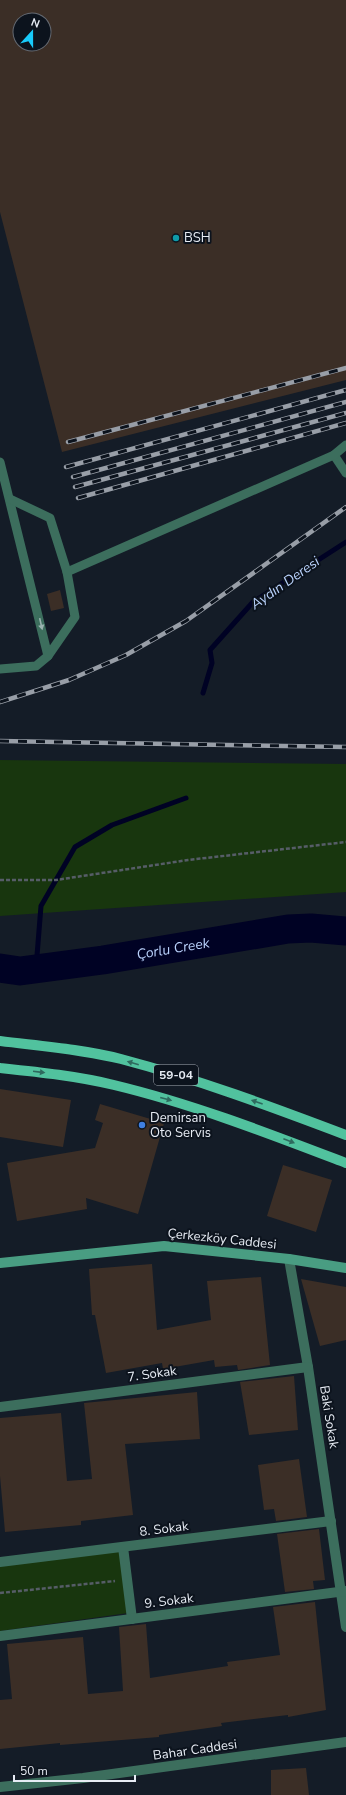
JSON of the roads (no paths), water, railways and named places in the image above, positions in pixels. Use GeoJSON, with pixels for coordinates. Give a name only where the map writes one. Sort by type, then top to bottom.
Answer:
{"type":"FeatureCollection","features":[{"type":"Feature","properties":{"kind":"main road","name":"59-04"},"geometry":{"type":"LineString","coordinates":[[0,1041],[52,1047],[119,1059],[185,1077],[346,1135]]}},
{"type":"Feature","properties":{"kind":"main road","name":"59-04"},"geometry":{"type":"LineString","coordinates":[[0,1068],[48,1074],[113,1085],[156,1096],[277,1137],[346,1163]]}},
{"type":"Feature","properties":{"kind":"main road","name":"Çerkezköy Caddesi"},"geometry":{"type":"LineString","coordinates":[[0,1263],[164,1246],[346,1268]]}},
{"type":"Feature","properties":{"kind":"street","name":"Baki Sokak"},"geometry":{"type":"LineString","coordinates":[[289,1260],[308,1367],[344,1591],[346,1626]]}},
{"type":"Feature","properties":{"kind":"street","name":"7. Sokak"},"geometry":{"type":"LineString","coordinates":[[0,1407],[308,1367]]}},
{"type":"Feature","properties":{"kind":"street","name":"8. Sokak"},"geometry":{"type":"LineString","coordinates":[[0,1562],[332,1521]]}},
{"type":"Feature","properties":{"kind":"street"},"geometry":{"type":"LineString","coordinates":[[123,1547],[132,1619]]}},
{"type":"Feature","properties":{"kind":"street","name":"9. Sokak"},"geometry":{"type":"LineString","coordinates":[[0,1636],[344,1591]]}},
{"type":"Feature","properties":{"kind":"street","name":"Bahar Caddesi"},"geometry":{"type":"LineString","coordinates":[[0,1787],[83,1778],[346,1742]]}},
{"type":"Feature","properties":{"kind":"lane"},"geometry":{"type":"LineString","coordinates":[[67,572],[334,455],[346,445]]}},
{"type":"Feature","properties":{"kind":"lane"},"geometry":{"type":"LineString","coordinates":[[334,455],[346,473]]}},
{"type":"Feature","properties":{"kind":"lane"},"geometry":{"type":"LineString","coordinates":[[0,462],[34,593],[48,656]]}},
{"type":"Feature","properties":{"kind":"lane"},"geometry":{"type":"LineString","coordinates":[[0,669],[36,666],[48,656],[75,617],[67,572],[50,518],[10,499]]}},
{"type":"Feature","properties":{"kind":"waterway","name":"Aydın Deresi"},"geometry":{"type":"LineString","coordinates":[[203,693],[212,663],[210,650],[253,602],[346,542]]}},
{"type":"Feature","properties":{"kind":"waterway"},"geometry":{"type":"LineString","coordinates":[[36,968],[41,906],[75,847],[112,825],[186,798]]}},
{"type":"Feature","properties":{"kind":"waterway","name":"Çorlu Creek"},"geometry":{"type":"LineString","coordinates":[[0,968],[20,971],[103,960],[288,929],[311,928],[346,931]]}},
{"type":"Feature","properties":{"kind":"railway"},"geometry":{"type":"LineString","coordinates":[[68,442],[346,368]]}},
{"type":"Feature","properties":{"kind":"railway"},"geometry":{"type":"LineString","coordinates":[[66,467],[346,390]]}},
{"type":"Feature","properties":{"kind":"railway"},"geometry":{"type":"LineString","coordinates":[[73,477],[346,402]]}},
{"type":"Feature","properties":{"kind":"railway"},"geometry":{"type":"LineString","coordinates":[[75,487],[346,413]]}},
{"type":"Feature","properties":{"kind":"railway"},"geometry":{"type":"LineString","coordinates":[[78,498],[346,423]]}},
{"type":"Feature","properties":{"kind":"railway"},"geometry":{"type":"LineString","coordinates":[[0,702],[69,680],[126,655],[186,621],[346,507]]}},
{"type":"Feature","properties":{"kind":"railway"},"geometry":{"type":"LineString","coordinates":[[0,741],[346,747]]}},
{"type":"Feature","properties":{"kind":"place","name":"BSH"},"geometry":{"type":"Point","coordinates":[176,238]}},
{"type":"Feature","properties":{"kind":"place","name":"Demirsan Oto Servis"},"geometry":{"type":"Point","coordinates":[142,1125]}}]}
